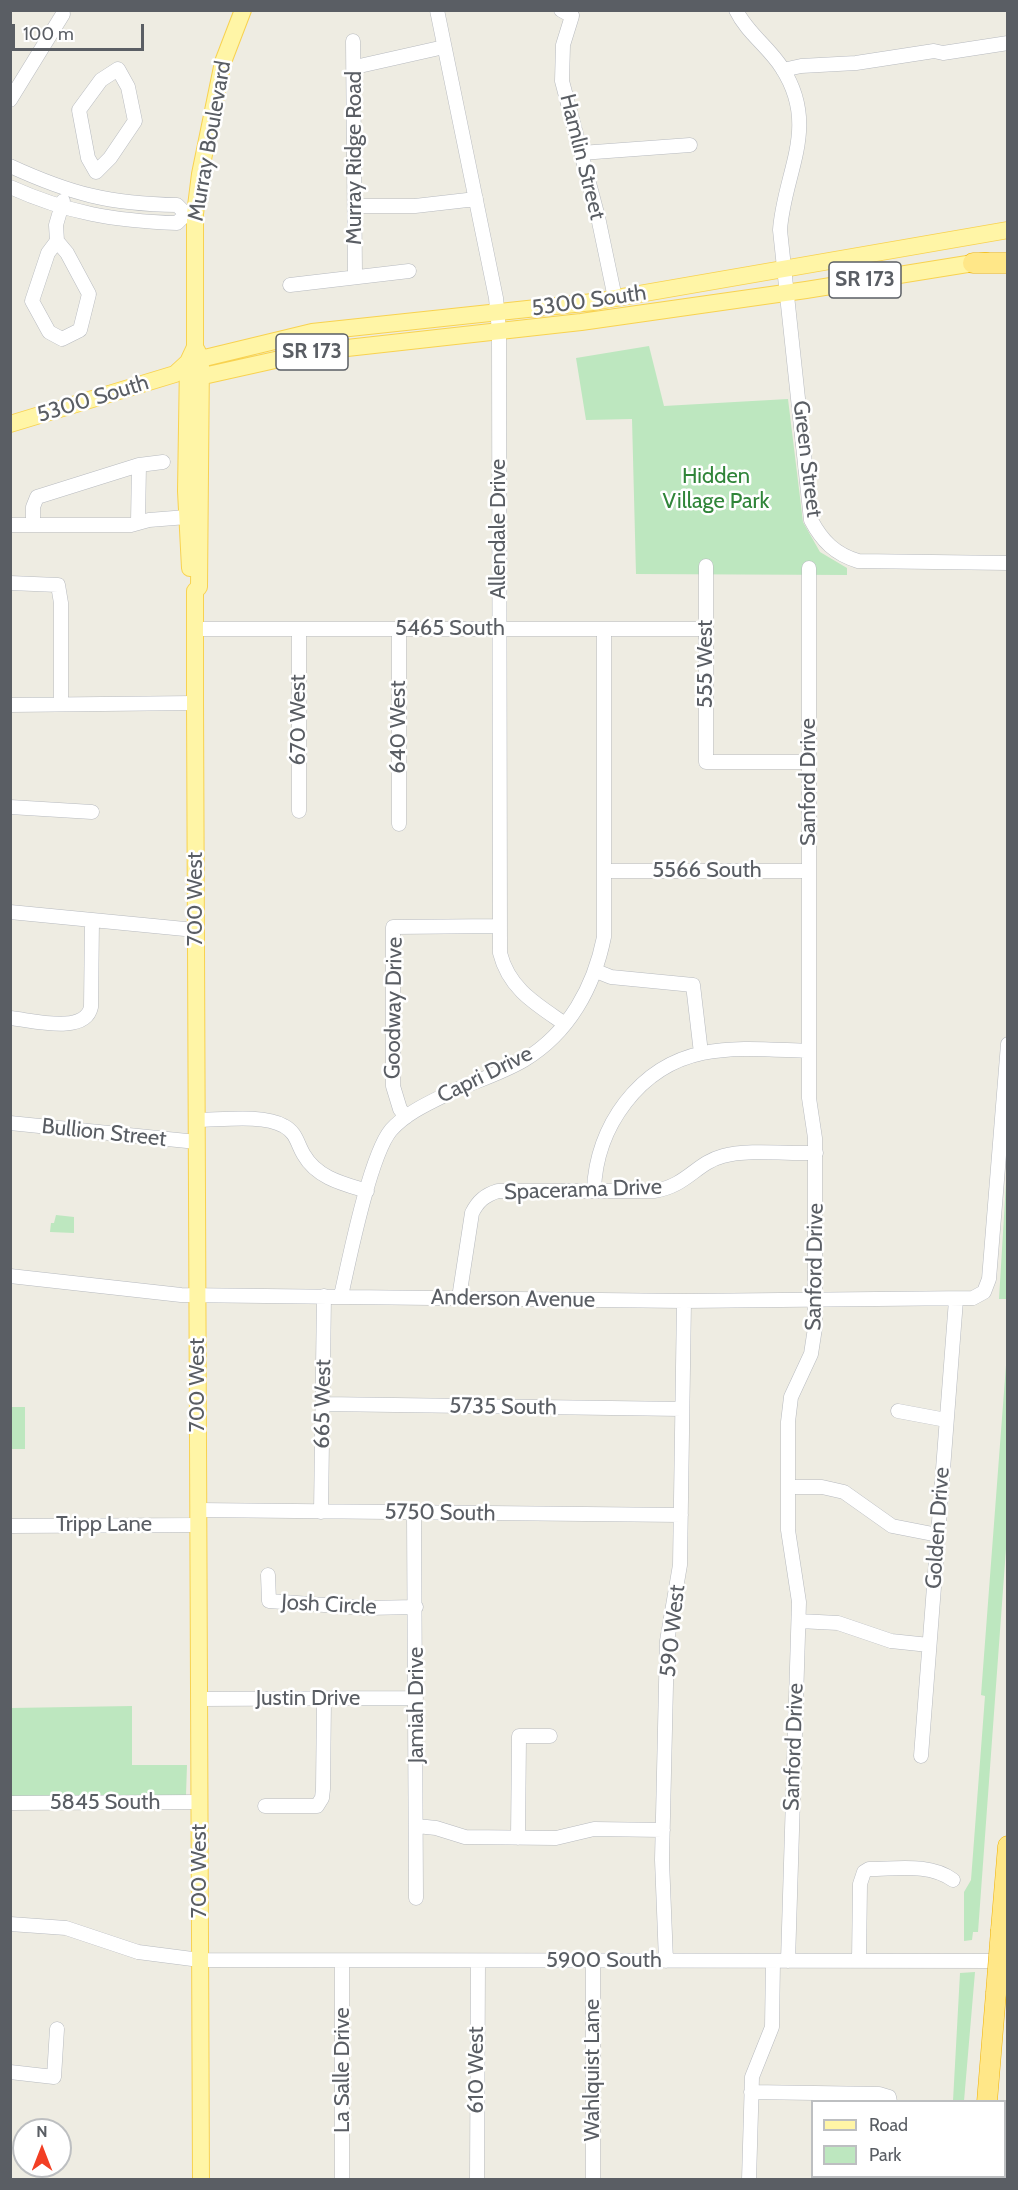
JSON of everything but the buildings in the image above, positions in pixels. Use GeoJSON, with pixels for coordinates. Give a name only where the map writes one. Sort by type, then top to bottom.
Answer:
{"type":"FeatureCollection","features":[{"type":"Feature","properties":{"kind":"highway"},"geometry":{"type":"LineString","coordinates":[[973,263],[1008,263]]}},
{"type":"Feature","properties":{"kind":"highway"},"geometry":{"type":"LineString","coordinates":[[987,2100],[1008,1846]]}},
{"type":"Feature","properties":{"kind":"main road","name":"Murray Boulevard"},"geometry":{"type":"LineString","coordinates":[[191,366],[190,214],[216,89],[240,12]]}},
{"type":"Feature","properties":{"kind":"main road","name":"5300 South"},"geometry":{"type":"LineString","coordinates":[[10,424],[191,366],[312,332],[615,298],[1008,230]]}},
{"type":"Feature","properties":{"kind":"main road","name":"5300 South"},"geometry":{"type":"LineString","coordinates":[[191,366],[499,331],[787,292],[1008,257]]}},
{"type":"Feature","properties":{"kind":"main road","name":"700 West"},"geometry":{"type":"LineString","coordinates":[[191,366],[188,517],[190,585],[195,591],[201,2180]]}},
{"type":"Feature","properties":{"kind":"main road","name":"700 West"},"geometry":{"type":"LineString","coordinates":[[191,366],[200,552],[199,587],[195,591]]}},
{"type":"Feature","properties":{"kind":"street","name":"Allendale Drive"},"geometry":{"type":"LineString","coordinates":[[437,10],[476,200],[499,331],[500,953],[508,978],[531,1000],[566,1024]]}},
{"type":"Feature","properties":{"kind":"street"},"geometry":{"type":"LineString","coordinates":[[736,10],[750,32],[783,70],[856,63],[934,51],[943,53],[1008,43]]}},
{"type":"Feature","properties":{"kind":"street"},"geometry":{"type":"LineString","coordinates":[[10,100],[66,12]]}},
{"type":"Feature","properties":{"kind":"street","name":"Hamlin Street"},"geometry":{"type":"LineString","coordinates":[[567,13],[562,81],[615,298]]}},
{"type":"Feature","properties":{"kind":"street"},"geometry":{"type":"LineString","coordinates":[[934,51],[943,44],[1008,34]]}},
{"type":"Feature","properties":{"kind":"street","name":"Murray Ridge Road"},"geometry":{"type":"LineString","coordinates":[[353,41],[355,275]]}},
{"type":"Feature","properties":{"kind":"street"},"geometry":{"type":"LineString","coordinates":[[355,67],[444,46]]}},
{"type":"Feature","properties":{"kind":"street"},"geometry":{"type":"LineString","coordinates":[[85,215],[96,172],[110,158],[135,121],[128,87],[118,69],[100,80],[79,110],[88,158],[96,172]]}},
{"type":"Feature","properties":{"kind":"street","name":"Green Street"},"geometry":{"type":"LineString","coordinates":[[783,70],[795,103],[800,136],[781,213],[784,270],[811,520],[825,542],[846,557],[858,561],[1008,563]]}},
{"type":"Feature","properties":{"kind":"street"},"geometry":{"type":"LineString","coordinates":[[580,153],[690,145]]}},
{"type":"Feature","properties":{"kind":"street"},"geometry":{"type":"LineString","coordinates":[[10,166],[66,191],[89,197],[141,204],[177,205],[190,214],[177,223],[125,221],[85,215],[61,208],[10,187]]}},
{"type":"Feature","properties":{"kind":"street"},"geometry":{"type":"LineString","coordinates":[[57,241],[48,253],[32,301],[49,332],[62,339],[80,330],[89,294],[67,253],[57,241],[56,225],[66,191]]}},
{"type":"Feature","properties":{"kind":"street"},"geometry":{"type":"LineString","coordinates":[[355,206],[415,206],[476,200]]}},
{"type":"Feature","properties":{"kind":"street"},"geometry":{"type":"LineString","coordinates":[[290,285],[355,275],[410,271]]}},
{"type":"Feature","properties":{"kind":"street"},"geometry":{"type":"LineString","coordinates":[[33,525],[33,507],[37,496],[139,465],[163,462]]}},
{"type":"Feature","properties":{"kind":"street"},"geometry":{"type":"LineString","coordinates":[[138,522],[139,465]]}},
{"type":"Feature","properties":{"kind":"street"},"geometry":{"type":"LineString","coordinates":[[10,525],[131,525],[138,522],[188,517]]}},
{"type":"Feature","properties":{"kind":"street","name":"555 West"},"geometry":{"type":"LineString","coordinates":[[706,566],[706,762],[809,762]]}},
{"type":"Feature","properties":{"kind":"street","name":"Sanford Drive"},"geometry":{"type":"LineString","coordinates":[[788,1961],[799,1621],[797,1587],[789,1544],[789,1411],[794,1389],[811,1354],[816,1301],[816,1153],[809,1104],[809,568]]}},
{"type":"Feature","properties":{"kind":"street"},"geometry":{"type":"LineString","coordinates":[[10,583],[58,585],[61,603],[61,704]]}},
{"type":"Feature","properties":{"kind":"street","name":"5465 South"},"geometry":{"type":"LineString","coordinates":[[195,629],[706,629]]}},
{"type":"Feature","properties":{"kind":"street","name":"670 West"},"geometry":{"type":"LineString","coordinates":[[299,629],[299,811]]}},
{"type":"Feature","properties":{"kind":"street","name":"640 West"},"geometry":{"type":"LineString","coordinates":[[399,629],[399,824]]}},
{"type":"Feature","properties":{"kind":"street","name":"Capri Drive"},"geometry":{"type":"LineString","coordinates":[[341,1296],[367,1191],[380,1149],[390,1131],[406,1117],[431,1101],[524,1060],[566,1024],[582,1000],[596,971],[604,937],[603,629]]}},
{"type":"Feature","properties":{"kind":"street"},"geometry":{"type":"LineString","coordinates":[[10,705],[195,703]]}},
{"type":"Feature","properties":{"kind":"street"},"geometry":{"type":"LineString","coordinates":[[10,807],[92,812]]}},
{"type":"Feature","properties":{"kind":"street","name":"5566 South"},"geometry":{"type":"LineString","coordinates":[[604,871],[809,871]]}},
{"type":"Feature","properties":{"kind":"street"},"geometry":{"type":"LineString","coordinates":[[10,912],[195,930]]}},
{"type":"Feature","properties":{"kind":"street"},"geometry":{"type":"LineString","coordinates":[[10,1018],[74,1024],[88,1016],[91,1007],[92,920]]}},
{"type":"Feature","properties":{"kind":"street","name":"Goodway Drive"},"geometry":{"type":"LineString","coordinates":[[406,1117],[400,1109],[393,1086],[393,927],[499,926]]}},
{"type":"Feature","properties":{"kind":"street"},"geometry":{"type":"LineString","coordinates":[[596,971],[611,977],[693,985],[702,1053]]}},
{"type":"Feature","properties":{"kind":"street","name":"Anderson Avenue"},"geometry":{"type":"LineString","coordinates":[[10,1276],[197,1295],[684,1301],[956,1300],[974,1298],[984,1292],[989,1279],[1008,1044]]}},
{"type":"Feature","properties":{"kind":"street"},"geometry":{"type":"LineString","coordinates":[[594,1190],[601,1146],[625,1102],[662,1070],[702,1053],[733,1050],[809,1051]]}},
{"type":"Feature","properties":{"kind":"street"},"geometry":{"type":"LineString","coordinates":[[197,1120],[263,1120],[283,1125],[296,1135],[304,1155],[320,1173],[367,1191]]}},
{"type":"Feature","properties":{"kind":"street","name":"Bullion Street"},"geometry":{"type":"LineString","coordinates":[[10,1123],[197,1142]]}},
{"type":"Feature","properties":{"kind":"street","name":"Spacerama Drive"},"geometry":{"type":"LineString","coordinates":[[459,1298],[472,1213],[479,1201],[487,1194],[498,1191],[669,1189],[723,1155],[816,1153]]}},
{"type":"Feature","properties":{"kind":"street","name":"665 West"},"geometry":{"type":"LineString","coordinates":[[321,1512],[324,1296]]}},
{"type":"Feature","properties":{"kind":"street","name":"Golden Drive"},"geometry":{"type":"LineString","coordinates":[[921,1756],[956,1300]]}},
{"type":"Feature","properties":{"kind":"street","name":"590 West"},"geometry":{"type":"LineString","coordinates":[[666,1961],[663,1830],[667,1641],[679,1576],[684,1301]]}},
{"type":"Feature","properties":{"kind":"street","name":"5735 South"},"geometry":{"type":"LineString","coordinates":[[323,1404],[682,1409]]}},
{"type":"Feature","properties":{"kind":"street"},"geometry":{"type":"LineString","coordinates":[[898,1411],[946,1420]]}},
{"type":"Feature","properties":{"kind":"street"},"geometry":{"type":"LineString","coordinates":[[788,1487],[822,1487],[844,1492],[892,1526],[938,1534]]}},
{"type":"Feature","properties":{"kind":"street","name":"5750 South"},"geometry":{"type":"LineString","coordinates":[[198,1518],[321,1512],[681,1515]]}},
{"type":"Feature","properties":{"kind":"street","name":"Jamiah Drive"},"geometry":{"type":"LineString","coordinates":[[414,1513],[417,1898]]}},
{"type":"Feature","properties":{"kind":"street","name":"Tripp Lane"},"geometry":{"type":"LineString","coordinates":[[10,1526],[198,1518]]}},
{"type":"Feature","properties":{"kind":"street","name":"Josh Circle"},"geometry":{"type":"LineString","coordinates":[[268,1575],[269,1601],[366,1608],[416,1607]]}},
{"type":"Feature","properties":{"kind":"street"},"geometry":{"type":"LineString","coordinates":[[799,1621],[838,1623],[891,1641],[929,1645]]}},
{"type":"Feature","properties":{"kind":"street","name":"Justin Drive"},"geometry":{"type":"LineString","coordinates":[[199,1699],[416,1698]]}},
{"type":"Feature","properties":{"kind":"street"},"geometry":{"type":"LineString","coordinates":[[265,1806],[317,1806],[320,1803],[323,1789],[324,1699]]}},
{"type":"Feature","properties":{"kind":"street"},"geometry":{"type":"LineString","coordinates":[[518,1838],[519,1737],[550,1737]]}},
{"type":"Feature","properties":{"kind":"street","name":"5845 South"},"geometry":{"type":"LineString","coordinates":[[10,1803],[199,1802]]}},
{"type":"Feature","properties":{"kind":"street"},"geometry":{"type":"LineString","coordinates":[[417,1826],[436,1828],[465,1837],[518,1838],[566,1838],[599,1829],[663,1830]]}},
{"type":"Feature","properties":{"kind":"street"},"geometry":{"type":"LineString","coordinates":[[859,1961],[860,1884],[864,1872],[869,1869],[929,1869],[942,1872],[953,1880]]}},
{"type":"Feature","properties":{"kind":"street","name":"5900 South"},"geometry":{"type":"LineString","coordinates":[[10,1924],[66,1928],[138,1952],[200,1960],[1008,1961]]}},
{"type":"Feature","properties":{"kind":"street","name":"La Salle Drive"},"geometry":{"type":"LineString","coordinates":[[342,1961],[342,2180]]}},
{"type":"Feature","properties":{"kind":"street","name":"610 West"},"geometry":{"type":"LineString","coordinates":[[477,2180],[478,1961]]}},
{"type":"Feature","properties":{"kind":"street","name":"Wahlquist Lane"},"geometry":{"type":"LineString","coordinates":[[592,1961],[593,2180]]}},
{"type":"Feature","properties":{"kind":"street"},"geometry":{"type":"LineString","coordinates":[[750,2180],[751,2092],[755,2066],[772,2027],[773,1961]]}},
{"type":"Feature","properties":{"kind":"street"},"geometry":{"type":"LineString","coordinates":[[10,2072],[54,2076],[57,2029]]}},
{"type":"Feature","properties":{"kind":"street"},"geometry":{"type":"LineString","coordinates":[[751,2092],[874,2094],[889,2099]]}},
{"type":"Feature","properties":{"kind":"green space","name":"Hidden Village Park"},"geometry":{"type":"Polygon","coordinates":[[[649,346],[664,406],[788,399],[803,522],[820,552],[847,568],[847,575],[636,574],[632,419],[586,420],[576,358],[649,346]]]}},
{"type":"Feature","properties":{"kind":"green space"},"geometry":{"type":"Polygon","coordinates":[[[1007,1166],[1008,1299],[999,1299],[1007,1166]]]}},
{"type":"Feature","properties":{"kind":"green space"},"geometry":{"type":"Polygon","coordinates":[[[56,1215],[74,1217],[74,1233],[50,1232],[51,1223],[54,1223],[56,1215]]]}},
{"type":"Feature","properties":{"kind":"green space"},"geometry":{"type":"Polygon","coordinates":[[[1007,1352],[1007,1535],[978,1932],[973,1932],[972,1940],[964,1941],[964,1892],[971,1880],[985,1696],[981,1695],[1007,1352]]]}},
{"type":"Feature","properties":{"kind":"green space"},"geometry":{"type":"Polygon","coordinates":[[[11,1407],[25,1407],[25,1449],[11,1449],[11,1407]]]}},
{"type":"Feature","properties":{"kind":"green space"},"geometry":{"type":"Polygon","coordinates":[[[132,1706],[132,1765],[187,1765],[186,1795],[11,1797],[11,1708],[132,1706]]]}},
{"type":"Feature","properties":{"kind":"green space"},"geometry":{"type":"Polygon","coordinates":[[[975,1972],[964,2100],[953,2100],[960,1973],[975,1972]]]}}]}
